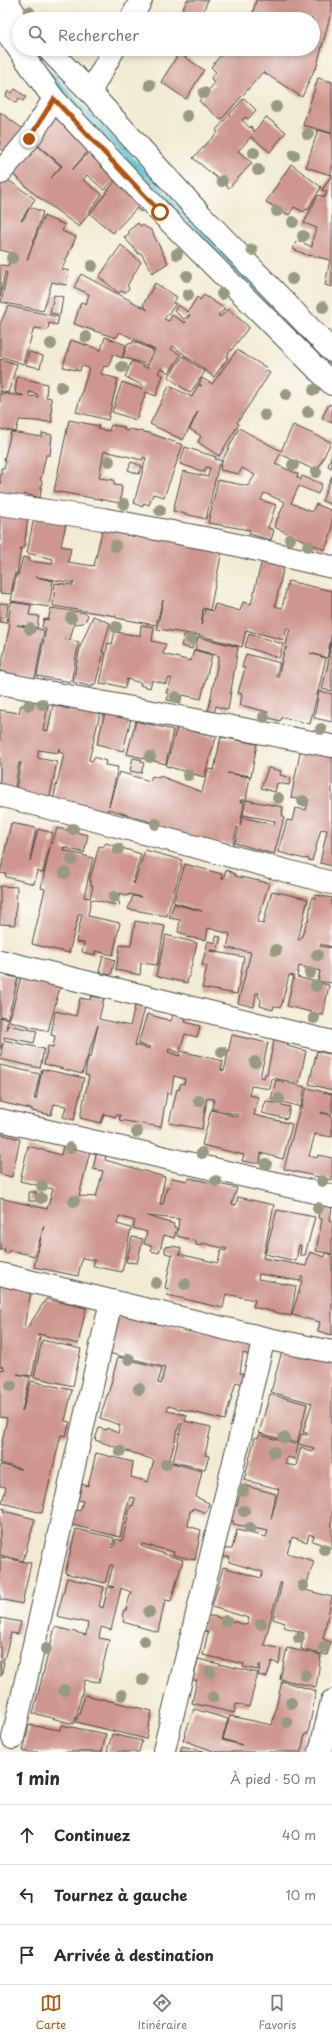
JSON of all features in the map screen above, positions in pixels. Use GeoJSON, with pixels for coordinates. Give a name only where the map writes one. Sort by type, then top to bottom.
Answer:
{"type":"FeatureCollection","features":[{"type":"Feature","properties":{"kind":"street"},"geometry":{"type":"LineString","coordinates":[[6,0],[14,12]]}},
{"type":"Feature","properties":{"kind":"street"},"geometry":{"type":"LineString","coordinates":[[135,12],[141,0]]}},
{"type":"Feature","properties":{"kind":"street"},"geometry":{"type":"LineString","coordinates":[[0,23],[12,40]]}},
{"type":"Feature","properties":{"kind":"street"},"geometry":{"type":"LineString","coordinates":[[23,56],[54,99],[160,212],[332,384]]}},
{"type":"Feature","properties":{"kind":"street"},"geometry":{"type":"LineString","coordinates":[[55,56],[90,92],[202,216],[332,351]]}},
{"type":"Feature","properties":{"kind":"street"},"geometry":{"type":"LineString","coordinates":[[90,92],[110,56]]}},
{"type":"Feature","properties":{"kind":"street"},"geometry":{"type":"LineString","coordinates":[[0,172],[29,139],[54,99]]}},
{"type":"Feature","properties":{"kind":"street"},"geometry":{"type":"LineString","coordinates":[[0,504],[103,519],[215,540],[332,567]]}},
{"type":"Feature","properties":{"kind":"street"},"geometry":{"type":"LineString","coordinates":[[0,683],[332,746]]}},
{"type":"Feature","properties":{"kind":"street"},"geometry":{"type":"LineString","coordinates":[[0,795],[332,883]]}},
{"type":"Feature","properties":{"kind":"street"},"geometry":{"type":"LineString","coordinates":[[0,961],[332,1042]]}},
{"type":"Feature","properties":{"kind":"street"},"geometry":{"type":"LineString","coordinates":[[0,1120],[332,1196]]}},
{"type":"Feature","properties":{"kind":"street"},"geometry":{"type":"LineString","coordinates":[[0,1274],[264,1338],[332,1352]]}},
{"type":"Feature","properties":{"kind":"street"},"geometry":{"type":"LineString","coordinates":[[12,1738],[111,1301]]}},
{"type":"Feature","properties":{"kind":"street"},"geometry":{"type":"LineString","coordinates":[[164,1750],[264,1338]]}},
{"type":"Feature","properties":{"kind":"street"},"geometry":{"type":"LineString","coordinates":[[320,1752],[332,1701]]}},
{"type":"Feature","properties":{"kind":"building"},"geometry":{"type":"Polygon","coordinates":[[[187,0],[208,0],[203,12],[181,12],[187,0]]]}},
{"type":"Feature","properties":{"kind":"building"},"geometry":{"type":"Polygon","coordinates":[[[256,0],[332,0],[332,9],[320,54],[320,12],[253,12],[256,0]]]}},
{"type":"Feature","properties":{"kind":"building"},"geometry":{"type":"Polygon","coordinates":[[[177,56],[183,56],[204,70],[186,99],[161,82],[177,56]]]}},
{"type":"Feature","properties":{"kind":"building"},"geometry":{"type":"Polygon","coordinates":[[[220,56],[319,56],[316,69],[315,68],[302,97],[263,72],[221,120],[199,101],[214,84],[211,78],[216,72],[211,67],[220,56]]]}},
{"type":"Feature","properties":{"kind":"building"},"geometry":{"type":"Polygon","coordinates":[[[318,78],[332,82],[332,133],[303,125],[318,78]]]}},
{"type":"Feature","properties":{"kind":"building"},"geometry":{"type":"Polygon","coordinates":[[[15,89],[26,97],[23,101],[19,98],[16,103],[6,96],[8,91],[12,93],[15,89]]]}},
{"type":"Feature","properties":{"kind":"building"},"geometry":{"type":"Polygon","coordinates":[[[244,98],[256,110],[248,119],[245,117],[242,120],[250,128],[251,126],[254,132],[266,117],[286,132],[270,152],[251,137],[238,151],[252,163],[229,188],[193,158],[218,132],[216,130],[244,98]]]}},
{"type":"Feature","properties":{"kind":"building"},"geometry":{"type":"Polygon","coordinates":[[[0,112],[23,129],[6,154],[0,149],[0,112]]]}},
{"type":"Feature","properties":{"kind":"building"},"geometry":{"type":"Polygon","coordinates":[[[55,112],[93,145],[72,170],[91,150],[117,177],[104,190],[87,175],[83,180],[102,194],[79,227],[37,196],[6,168],[32,141],[61,166],[51,178],[62,166],[31,139],[55,112]]]}},
{"type":"Feature","properties":{"kind":"building"},"geometry":{"type":"Polygon","coordinates":[[[318,130],[332,134],[332,170],[330,175],[306,167],[318,130]]]}},
{"type":"Feature","properties":{"kind":"building"},"geometry":{"type":"Polygon","coordinates":[[[291,164],[321,187],[308,210],[306,209],[304,212],[294,207],[289,215],[266,202],[291,164]]]}},
{"type":"Feature","properties":{"kind":"building"},"geometry":{"type":"Polygon","coordinates":[[[332,174],[332,287],[325,285],[330,260],[309,256],[293,249],[296,242],[299,241],[312,247],[313,237],[317,228],[304,223],[318,195],[325,197],[327,192],[322,190],[332,174]]]}},
{"type":"Feature","properties":{"kind":"building"},"geometry":{"type":"Polygon","coordinates":[[[1,175],[35,199],[21,220],[23,220],[30,207],[43,212],[27,260],[44,216],[65,225],[62,231],[76,237],[62,269],[69,271],[66,285],[52,282],[43,311],[1,302],[7,273],[5,272],[0,297],[0,265],[8,266],[13,253],[0,250],[1,175]]]}},
{"type":"Feature","properties":{"kind":"building"},"geometry":{"type":"Polygon","coordinates":[[[119,176],[148,202],[141,212],[137,208],[113,233],[90,214],[119,176]]]}},
{"type":"Feature","properties":{"kind":"building"},"geometry":{"type":"Polygon","coordinates":[[[138,223],[140,226],[142,225],[151,230],[168,263],[152,273],[141,253],[139,254],[124,237],[130,233],[128,231],[138,223]]]}},
{"type":"Feature","properties":{"kind":"building"},"geometry":{"type":"Polygon","coordinates":[[[121,245],[141,262],[127,286],[129,288],[126,292],[121,291],[119,293],[99,277],[121,245]]]}},
{"type":"Feature","properties":{"kind":"building"},"geometry":{"type":"Polygon","coordinates":[[[81,274],[148,310],[143,305],[155,283],[177,297],[173,303],[176,304],[164,319],[169,321],[172,315],[185,323],[190,314],[184,319],[174,311],[178,305],[188,312],[197,297],[200,300],[204,295],[225,309],[218,315],[220,317],[228,309],[249,327],[226,357],[228,358],[214,377],[173,346],[171,349],[181,355],[169,373],[161,368],[158,373],[163,375],[156,396],[146,392],[136,420],[112,412],[122,382],[141,389],[143,385],[125,377],[132,361],[147,368],[155,350],[120,332],[116,338],[74,324],[81,302],[86,304],[89,294],[74,287],[81,274]]]}},
{"type":"Feature","properties":{"kind":"building"},"geometry":{"type":"Polygon","coordinates":[[[54,295],[63,297],[60,315],[50,313],[54,295]]]}},
{"type":"Feature","properties":{"kind":"building"},"geometry":{"type":"Polygon","coordinates":[[[8,306],[59,317],[57,325],[49,323],[48,330],[34,328],[23,364],[0,356],[0,324],[8,306]]]}},
{"type":"Feature","properties":{"kind":"building"},"geometry":{"type":"Polygon","coordinates":[[[105,337],[126,345],[122,358],[113,354],[108,367],[104,366],[101,374],[118,379],[108,420],[76,412],[89,368],[81,366],[80,371],[63,367],[71,340],[101,350],[105,337]]]}},
{"type":"Feature","properties":{"kind":"building"},"geometry":{"type":"Polygon","coordinates":[[[133,341],[153,350],[147,365],[123,357],[128,343],[132,344],[133,341]]]}},
{"type":"Feature","properties":{"kind":"building"},"geometry":{"type":"Polygon","coordinates":[[[237,350],[267,368],[265,370],[270,373],[237,423],[239,424],[219,456],[198,442],[201,436],[190,429],[198,411],[183,440],[150,424],[169,386],[192,397],[198,385],[202,386],[199,384],[202,378],[212,384],[237,350]]]}},
{"type":"Feature","properties":{"kind":"building"},"geometry":{"type":"Polygon","coordinates":[[[29,352],[43,356],[40,368],[26,365],[29,352]]]}},
{"type":"Feature","properties":{"kind":"building"},"geometry":{"type":"Polygon","coordinates":[[[183,356],[205,372],[190,393],[168,377],[183,356]]]}},
{"type":"Feature","properties":{"kind":"building"},"geometry":{"type":"Polygon","coordinates":[[[0,359],[17,364],[8,393],[0,391],[0,359]]]}},
{"type":"Feature","properties":{"kind":"building"},"geometry":{"type":"Polygon","coordinates":[[[17,377],[47,384],[46,397],[51,398],[52,422],[19,420],[16,432],[0,429],[0,393],[23,396],[15,393],[17,377]],[[29,392],[29,396],[38,397],[37,394],[29,392]]]}},
{"type":"Feature","properties":{"kind":"building"},"geometry":{"type":"Polygon","coordinates":[[[329,404],[332,406],[332,423],[322,418],[329,404]]]}},
{"type":"Feature","properties":{"kind":"building"},"geometry":{"type":"Polygon","coordinates":[[[69,420],[99,426],[98,429],[109,431],[111,425],[124,427],[124,430],[129,431],[129,429],[149,433],[183,445],[164,497],[153,494],[149,505],[144,503],[142,507],[134,503],[146,458],[143,457],[143,460],[104,451],[99,478],[114,480],[114,485],[122,486],[120,503],[54,491],[69,420]]]}},
{"type":"Feature","properties":{"kind":"building"},"geometry":{"type":"Polygon","coordinates":[[[293,425],[331,442],[317,471],[280,454],[275,464],[298,474],[297,477],[301,480],[302,476],[322,484],[318,494],[299,486],[291,503],[312,512],[316,504],[332,511],[332,531],[325,550],[274,527],[285,502],[264,493],[261,500],[276,505],[268,528],[274,530],[271,540],[249,534],[250,530],[208,523],[218,480],[248,486],[255,475],[242,468],[239,474],[220,470],[222,461],[239,428],[281,451],[293,425]]]}},
{"type":"Feature","properties":{"kind":"building"},"geometry":{"type":"Polygon","coordinates":[[[11,432],[42,437],[42,433],[52,435],[50,455],[46,455],[40,480],[42,481],[40,498],[25,494],[24,497],[0,496],[1,468],[4,468],[6,460],[4,460],[11,432]]]}},
{"type":"Feature","properties":{"kind":"building"},"geometry":{"type":"Polygon","coordinates":[[[185,447],[216,457],[215,459],[222,461],[221,465],[219,464],[206,519],[173,511],[183,471],[208,477],[210,468],[206,467],[205,472],[180,464],[185,447]]]}},
{"type":"Feature","properties":{"kind":"building"},"geometry":{"type":"Polygon","coordinates":[[[332,455],[332,468],[328,466],[332,455]]]}},
{"type":"Feature","properties":{"kind":"building"},"geometry":{"type":"Polygon","coordinates":[[[131,462],[142,466],[139,474],[128,470],[131,462]]]}},
{"type":"Feature","properties":{"kind":"building"},"geometry":{"type":"Polygon","coordinates":[[[332,476],[332,505],[322,501],[332,476]]]}},
{"type":"Feature","properties":{"kind":"building"},"geometry":{"type":"Polygon","coordinates":[[[0,506],[29,510],[24,548],[21,548],[17,574],[15,573],[11,594],[0,593],[0,506]]]}},
{"type":"Feature","properties":{"kind":"building"},"geometry":{"type":"Polygon","coordinates":[[[34,517],[66,524],[61,546],[71,548],[68,562],[94,566],[104,522],[223,546],[210,610],[203,608],[201,625],[205,609],[213,611],[215,604],[240,611],[243,602],[251,604],[263,556],[285,561],[275,606],[282,608],[288,581],[332,591],[332,632],[327,658],[310,653],[326,658],[310,724],[282,717],[280,721],[266,717],[268,712],[240,705],[242,694],[238,693],[245,668],[242,667],[246,654],[280,663],[276,676],[278,678],[284,651],[287,648],[285,648],[290,629],[287,628],[284,640],[246,630],[242,647],[198,635],[157,629],[163,600],[156,625],[116,618],[116,616],[53,606],[55,583],[73,585],[74,583],[36,577],[53,581],[49,607],[11,601],[16,575],[18,575],[23,557],[29,558],[29,561],[52,564],[53,559],[27,553],[34,517]]]}},
{"type":"Feature","properties":{"kind":"building"},"geometry":{"type":"Polygon","coordinates":[[[11,602],[31,605],[29,615],[39,616],[37,628],[17,625],[44,630],[35,679],[0,672],[10,624],[8,623],[11,602]]]}},
{"type":"Feature","properties":{"kind":"building"},"geometry":{"type":"Polygon","coordinates":[[[0,603],[8,604],[6,623],[0,622],[0,603]]]}},
{"type":"Feature","properties":{"kind":"building"},"geometry":{"type":"Polygon","coordinates":[[[51,608],[86,613],[88,615],[83,623],[74,624],[70,640],[64,639],[79,642],[71,682],[37,676],[46,628],[42,627],[44,619],[48,620],[51,608]]]}},
{"type":"Feature","properties":{"kind":"building"},"geometry":{"type":"Polygon","coordinates":[[[93,616],[110,623],[95,685],[93,684],[92,687],[73,682],[80,647],[93,616]]]}},
{"type":"Feature","properties":{"kind":"building"},"geometry":{"type":"Polygon","coordinates":[[[141,625],[154,627],[152,641],[166,644],[163,654],[191,661],[194,650],[212,655],[201,699],[183,695],[180,703],[167,700],[169,693],[166,693],[172,679],[169,678],[166,684],[152,680],[150,688],[140,685],[141,683],[127,679],[125,688],[107,683],[107,685],[100,684],[108,643],[112,644],[115,632],[140,636],[141,625]]]}},
{"type":"Feature","properties":{"kind":"building"},"geometry":{"type":"Polygon","coordinates":[[[249,634],[283,644],[279,658],[245,647],[249,634]]]}},
{"type":"Feature","properties":{"kind":"building"},"geometry":{"type":"Polygon","coordinates":[[[184,635],[195,638],[192,649],[181,646],[184,635]]]}},
{"type":"Feature","properties":{"kind":"building"},"geometry":{"type":"Polygon","coordinates":[[[198,637],[238,647],[228,710],[216,706],[214,713],[208,712],[219,656],[195,649],[198,637]]]}},
{"type":"Feature","properties":{"kind":"building"},"geometry":{"type":"Polygon","coordinates":[[[331,640],[332,691],[322,689],[328,664],[331,640]]]}},
{"type":"Feature","properties":{"kind":"building"},"geometry":{"type":"Polygon","coordinates":[[[319,691],[332,694],[332,722],[314,718],[319,691]]]}},
{"type":"Feature","properties":{"kind":"building"},"geometry":{"type":"Polygon","coordinates":[[[34,697],[40,698],[39,703],[48,705],[43,730],[48,731],[53,705],[69,709],[70,704],[101,709],[89,760],[93,761],[94,757],[106,761],[105,765],[118,767],[109,806],[119,772],[150,781],[152,776],[159,778],[160,776],[202,792],[208,769],[214,770],[221,737],[257,744],[251,776],[227,773],[250,777],[246,800],[283,807],[282,815],[284,820],[282,820],[283,822],[274,854],[235,843],[239,828],[237,827],[233,845],[193,839],[145,820],[108,809],[106,815],[53,800],[64,754],[59,752],[59,748],[58,753],[38,750],[38,758],[57,762],[49,800],[15,794],[21,763],[19,763],[14,791],[0,788],[0,710],[19,713],[21,705],[27,706],[27,703],[32,704],[34,697]],[[241,800],[240,802],[244,802],[240,826],[242,817],[274,825],[275,821],[243,815],[246,800],[241,800]]]}},
{"type":"Feature","properties":{"kind":"building"},"geometry":{"type":"Polygon","coordinates":[[[105,713],[131,719],[123,751],[97,744],[105,713]]]}},
{"type":"Feature","properties":{"kind":"building"},"geometry":{"type":"Polygon","coordinates":[[[136,721],[173,730],[166,764],[127,754],[136,721]]]}},
{"type":"Feature","properties":{"kind":"building"},"geometry":{"type":"Polygon","coordinates":[[[177,727],[216,738],[204,777],[166,766],[177,727]]]}},
{"type":"Feature","properties":{"kind":"building"},"geometry":{"type":"Polygon","coordinates":[[[301,748],[332,756],[332,866],[320,863],[327,830],[321,829],[312,861],[308,860],[308,858],[305,859],[278,852],[287,820],[292,821],[295,808],[306,810],[309,800],[291,797],[301,748]]]}},
{"type":"Feature","properties":{"kind":"building"},"geometry":{"type":"Polygon","coordinates":[[[133,758],[142,760],[141,762],[144,763],[141,773],[130,771],[133,758]]]}},
{"type":"Feature","properties":{"kind":"building"},"geometry":{"type":"Polygon","coordinates":[[[268,768],[281,771],[280,775],[291,778],[289,785],[277,783],[275,792],[261,788],[268,768]]]}},
{"type":"Feature","properties":{"kind":"building"},"geometry":{"type":"Polygon","coordinates":[[[11,823],[36,828],[30,861],[38,829],[53,833],[43,873],[37,871],[34,884],[6,877],[6,874],[0,873],[11,823]]]}},
{"type":"Feature","properties":{"kind":"building"},"geometry":{"type":"Polygon","coordinates":[[[57,828],[88,835],[84,853],[63,847],[63,850],[93,858],[84,897],[90,898],[93,886],[91,885],[90,879],[99,846],[103,847],[106,843],[141,854],[133,883],[134,884],[145,850],[182,860],[180,865],[182,865],[167,916],[128,909],[133,896],[141,897],[129,894],[128,896],[120,893],[118,899],[120,906],[91,899],[88,916],[120,923],[113,955],[95,951],[95,955],[82,952],[84,943],[76,942],[82,914],[79,913],[69,953],[32,944],[45,889],[41,888],[51,843],[53,843],[57,828]]]}},
{"type":"Feature","properties":{"kind":"building"},"geometry":{"type":"Polygon","coordinates":[[[185,864],[222,874],[221,878],[223,879],[226,870],[235,874],[235,876],[269,883],[257,922],[263,924],[272,891],[308,899],[298,940],[301,939],[307,921],[308,922],[312,897],[315,898],[316,895],[332,898],[332,947],[321,944],[320,946],[332,948],[332,983],[318,981],[320,971],[299,966],[297,977],[329,985],[323,1015],[287,1006],[294,976],[289,975],[281,1007],[274,1006],[273,1010],[260,1006],[261,1000],[258,996],[259,993],[256,993],[254,1007],[238,1003],[251,952],[227,948],[230,934],[208,928],[206,940],[186,937],[187,935],[178,932],[180,920],[169,918],[174,904],[202,911],[173,902],[185,864]]]}},
{"type":"Feature","properties":{"kind":"building"},"geometry":{"type":"Polygon","coordinates":[[[0,886],[17,887],[15,925],[0,924],[0,886]]]}},
{"type":"Feature","properties":{"kind":"building"},"geometry":{"type":"Polygon","coordinates":[[[135,921],[165,926],[157,965],[141,963],[140,975],[116,970],[120,945],[131,946],[135,921]]]}},
{"type":"Feature","properties":{"kind":"building"},"geometry":{"type":"Polygon","coordinates":[[[166,935],[197,943],[187,983],[156,976],[166,935]]]}},
{"type":"Feature","properties":{"kind":"building"},"geometry":{"type":"Polygon","coordinates":[[[216,936],[221,937],[217,951],[210,951],[244,957],[237,994],[202,988],[207,966],[202,965],[208,941],[215,943],[216,936]]]}},
{"type":"Feature","properties":{"kind":"building"},"geometry":{"type":"Polygon","coordinates":[[[103,956],[115,960],[111,975],[99,972],[103,956]]]}},
{"type":"Feature","properties":{"kind":"building"},"geometry":{"type":"Polygon","coordinates":[[[0,974],[18,978],[8,1018],[0,1016],[0,974]]]}},
{"type":"Feature","properties":{"kind":"building"},"geometry":{"type":"Polygon","coordinates":[[[21,977],[60,987],[48,1031],[9,1021],[21,977]]]}},
{"type":"Feature","properties":{"kind":"building"},"geometry":{"type":"Polygon","coordinates":[[[91,996],[104,998],[99,1019],[130,1026],[135,1006],[145,1008],[135,1045],[150,1049],[150,1047],[138,1044],[147,1014],[171,1021],[174,1012],[187,1016],[185,1022],[200,1026],[197,1037],[185,1034],[180,1051],[223,1061],[221,1070],[224,1071],[232,1035],[268,1043],[260,1077],[264,1078],[265,1074],[267,1074],[275,1035],[289,1038],[287,1046],[306,1051],[299,1083],[272,1078],[270,1089],[251,1086],[249,1095],[258,1097],[254,1115],[292,1124],[283,1159],[261,1153],[260,1163],[253,1163],[242,1161],[244,1155],[202,1145],[211,1110],[238,1117],[239,1115],[212,1109],[214,1099],[207,1098],[202,1129],[169,1123],[177,1089],[179,1090],[181,1083],[184,1084],[185,1079],[174,1076],[171,1094],[167,1093],[161,1127],[119,1120],[120,1115],[116,1115],[116,1117],[104,1114],[101,1123],[80,1118],[89,1076],[85,1075],[88,1057],[91,1057],[98,1025],[82,1074],[44,1064],[48,1046],[53,1047],[55,1036],[51,1035],[55,1011],[76,1016],[80,998],[90,1000],[91,996]],[[169,1049],[168,1052],[179,1056],[180,1053],[169,1049]]]}},
{"type":"Feature","properties":{"kind":"building"},"geometry":{"type":"Polygon","coordinates":[[[0,1017],[8,1019],[6,1030],[8,1025],[37,1031],[34,1043],[4,1037],[4,1040],[44,1049],[40,1068],[0,1059],[3,1043],[0,1049],[0,1017]]]}},
{"type":"Feature","properties":{"kind":"building"},"geometry":{"type":"Polygon","coordinates":[[[317,1051],[332,1055],[332,1090],[309,1084],[317,1051]]]}},
{"type":"Feature","properties":{"kind":"building"},"geometry":{"type":"Polygon","coordinates":[[[0,1065],[40,1074],[34,1099],[36,1099],[42,1069],[84,1078],[74,1120],[63,1117],[66,1106],[54,1104],[51,1115],[32,1111],[32,1108],[0,1102],[0,1065]]]}},
{"type":"Feature","properties":{"kind":"building"},"geometry":{"type":"Polygon","coordinates":[[[276,1080],[305,1087],[301,1107],[271,1099],[276,1080]]]}},
{"type":"Feature","properties":{"kind":"building"},"geometry":{"type":"Polygon","coordinates":[[[307,1088],[332,1094],[332,1114],[321,1113],[332,1116],[332,1137],[315,1134],[309,1156],[317,1158],[318,1155],[332,1158],[332,1180],[284,1169],[300,1107],[302,1108],[307,1088]]]}},
{"type":"Feature","properties":{"kind":"building"},"geometry":{"type":"Polygon","coordinates":[[[266,1101],[290,1107],[287,1119],[262,1113],[266,1101]]]}},
{"type":"Feature","properties":{"kind":"building"},"geometry":{"type":"Polygon","coordinates":[[[0,1134],[20,1139],[12,1177],[0,1174],[0,1134]]]}},
{"type":"Feature","properties":{"kind":"building"},"geometry":{"type":"Polygon","coordinates":[[[28,1146],[61,1155],[63,1146],[90,1151],[79,1196],[96,1197],[103,1171],[93,1169],[96,1154],[106,1156],[105,1160],[165,1177],[160,1204],[163,1204],[167,1187],[170,1187],[172,1178],[188,1181],[189,1178],[237,1188],[232,1204],[236,1205],[238,1197],[274,1205],[263,1258],[306,1266],[310,1252],[325,1257],[326,1253],[332,1255],[332,1335],[318,1331],[320,1322],[292,1315],[303,1277],[301,1276],[300,1281],[259,1274],[258,1279],[296,1286],[291,1316],[253,1307],[255,1300],[226,1294],[223,1308],[167,1295],[168,1289],[165,1288],[172,1255],[165,1253],[165,1247],[173,1246],[181,1248],[179,1254],[218,1263],[221,1250],[226,1251],[227,1249],[202,1243],[202,1246],[196,1245],[196,1241],[177,1236],[179,1219],[147,1216],[174,1224],[173,1227],[177,1228],[174,1238],[164,1235],[159,1253],[151,1251],[152,1246],[144,1244],[147,1232],[133,1228],[135,1221],[119,1216],[117,1224],[131,1228],[122,1272],[93,1266],[95,1260],[82,1258],[78,1276],[34,1267],[44,1225],[35,1256],[9,1250],[8,1253],[4,1252],[5,1249],[0,1250],[0,1198],[47,1209],[53,1189],[20,1181],[28,1146]]]}},
{"type":"Feature","properties":{"kind":"building"},"geometry":{"type":"Polygon","coordinates":[[[29,1192],[36,1192],[36,1201],[29,1201],[29,1192]]]}},
{"type":"Feature","properties":{"kind":"building"},"geometry":{"type":"Polygon","coordinates":[[[321,1205],[332,1207],[330,1220],[332,1221],[332,1254],[316,1251],[322,1219],[318,1218],[321,1205]]]}},
{"type":"Feature","properties":{"kind":"building"},"geometry":{"type":"Polygon","coordinates":[[[277,1210],[315,1217],[305,1255],[300,1255],[301,1245],[299,1245],[296,1261],[265,1254],[277,1210]]]}},
{"type":"Feature","properties":{"kind":"building"},"geometry":{"type":"Polygon","coordinates":[[[132,1237],[143,1239],[137,1263],[126,1262],[132,1237]]]}},
{"type":"Feature","properties":{"kind":"building"},"geometry":{"type":"Polygon","coordinates":[[[0,1281],[32,1288],[24,1326],[28,1327],[46,1299],[86,1308],[78,1344],[39,1334],[38,1336],[40,1337],[32,1376],[17,1374],[30,1377],[22,1412],[31,1381],[72,1390],[65,1421],[70,1422],[66,1436],[61,1435],[42,1513],[2,1503],[6,1487],[0,1486],[0,1465],[21,1469],[0,1463],[0,1452],[7,1418],[0,1417],[0,1369],[4,1370],[4,1367],[0,1366],[0,1281]]]}},
{"type":"Feature","properties":{"kind":"building"},"geometry":{"type":"Polygon","coordinates":[[[114,1312],[150,1319],[149,1322],[255,1344],[253,1356],[243,1353],[240,1373],[248,1375],[246,1385],[236,1382],[225,1420],[168,1406],[167,1411],[187,1415],[185,1421],[211,1427],[205,1455],[209,1456],[205,1469],[173,1462],[182,1423],[180,1423],[169,1462],[202,1471],[196,1497],[209,1503],[206,1513],[193,1508],[192,1511],[190,1511],[188,1526],[201,1530],[195,1560],[173,1555],[174,1552],[142,1544],[141,1546],[146,1548],[183,1560],[171,1601],[165,1600],[158,1632],[123,1622],[124,1616],[122,1616],[124,1610],[126,1610],[131,1592],[121,1588],[111,1630],[101,1627],[99,1638],[109,1640],[99,1682],[85,1680],[74,1724],[33,1713],[55,1627],[86,1635],[88,1623],[57,1616],[67,1578],[104,1587],[99,1606],[103,1608],[108,1587],[114,1587],[108,1585],[113,1565],[110,1565],[105,1583],[65,1573],[76,1529],[114,1538],[112,1548],[114,1548],[116,1539],[122,1541],[131,1505],[133,1506],[135,1498],[130,1497],[120,1537],[72,1525],[76,1510],[80,1511],[83,1501],[78,1500],[82,1484],[88,1486],[96,1453],[133,1462],[131,1477],[148,1482],[154,1460],[95,1440],[99,1428],[107,1430],[107,1428],[118,1433],[120,1425],[100,1418],[118,1357],[162,1368],[158,1383],[161,1384],[165,1367],[108,1353],[114,1312]]]}},
{"type":"Feature","properties":{"kind":"building"},"geometry":{"type":"Polygon","coordinates":[[[42,1340],[81,1349],[73,1386],[34,1377],[42,1340]]]}},
{"type":"Feature","properties":{"kind":"building"},"geometry":{"type":"Polygon","coordinates":[[[282,1351],[332,1361],[332,1548],[312,1541],[314,1536],[309,1534],[307,1542],[292,1537],[287,1553],[314,1561],[305,1590],[332,1597],[323,1639],[331,1642],[327,1655],[301,1649],[304,1633],[284,1627],[285,1623],[273,1619],[282,1583],[280,1583],[264,1645],[281,1649],[279,1664],[272,1661],[267,1677],[258,1675],[261,1665],[259,1665],[258,1670],[243,1667],[244,1664],[203,1655],[208,1632],[202,1630],[205,1616],[212,1616],[247,1625],[249,1618],[212,1607],[223,1567],[261,1578],[263,1572],[229,1562],[230,1557],[218,1557],[219,1549],[232,1549],[237,1530],[266,1537],[268,1531],[233,1524],[234,1521],[228,1521],[231,1506],[237,1506],[242,1485],[276,1494],[271,1519],[279,1489],[244,1480],[255,1437],[258,1438],[259,1435],[298,1445],[295,1459],[287,1457],[285,1464],[296,1466],[301,1447],[312,1452],[314,1448],[298,1444],[301,1434],[307,1435],[307,1433],[303,1432],[312,1403],[271,1392],[282,1351]]]}},
{"type":"Feature","properties":{"kind":"building"},"geometry":{"type":"Polygon","coordinates":[[[270,1394],[307,1404],[297,1443],[259,1433],[270,1394]]]}},
{"type":"Feature","properties":{"kind":"building"},"geometry":{"type":"Polygon","coordinates":[[[0,1508],[5,1509],[4,1511],[35,1519],[23,1561],[0,1555],[0,1508]]]}},
{"type":"Feature","properties":{"kind":"building"},"geometry":{"type":"Polygon","coordinates":[[[0,1557],[31,1563],[22,1604],[0,1599],[0,1557]]]}},
{"type":"Feature","properties":{"kind":"building"},"geometry":{"type":"Polygon","coordinates":[[[0,1618],[21,1622],[18,1634],[11,1633],[4,1660],[0,1658],[0,1618]]]}},
{"type":"Feature","properties":{"kind":"building"},"geometry":{"type":"Polygon","coordinates":[[[287,1648],[321,1655],[316,1687],[280,1679],[287,1648]]]}},
{"type":"Feature","properties":{"kind":"building"},"geometry":{"type":"Polygon","coordinates":[[[198,1659],[258,1673],[249,1707],[236,1704],[234,1713],[192,1703],[197,1680],[193,1680],[198,1659]]]}},
{"type":"Feature","properties":{"kind":"building"},"geometry":{"type":"Polygon","coordinates":[[[0,1661],[4,1662],[1,1676],[0,1676],[0,1661]]]}},
{"type":"Feature","properties":{"kind":"building"},"geometry":{"type":"Polygon","coordinates":[[[282,1681],[316,1691],[308,1734],[305,1734],[301,1752],[216,1752],[183,1740],[194,1709],[228,1719],[222,1740],[242,1745],[223,1739],[230,1716],[272,1725],[282,1681]]]}},
{"type":"Feature","properties":{"kind":"building"},"geometry":{"type":"Polygon","coordinates":[[[85,1695],[152,1711],[146,1739],[76,1722],[85,1695]]]}},
{"type":"Feature","properties":{"kind":"building"},"geometry":{"type":"Polygon","coordinates":[[[29,1725],[60,1730],[61,1725],[106,1734],[102,1752],[23,1752],[29,1725]]]}},
{"type":"Feature","properties":{"kind":"building"},"geometry":{"type":"Polygon","coordinates":[[[112,1734],[142,1741],[139,1752],[107,1752],[112,1734]]]}},
{"type":"Feature","properties":{"kind":"building"},"geometry":{"type":"Polygon","coordinates":[[[182,1746],[204,1751],[204,1752],[180,1752],[182,1746]]]}},
{"type":"Feature","properties":{"kind":"waterway"},"geometry":{"type":"LineString","coordinates":[[47,73],[332,368]]}},
{"type":"Feature","properties":{"kind":"route"},"geometry":{"type":"LineString","coordinates":[[29,139],[54,99],[160,212]]}}]}
